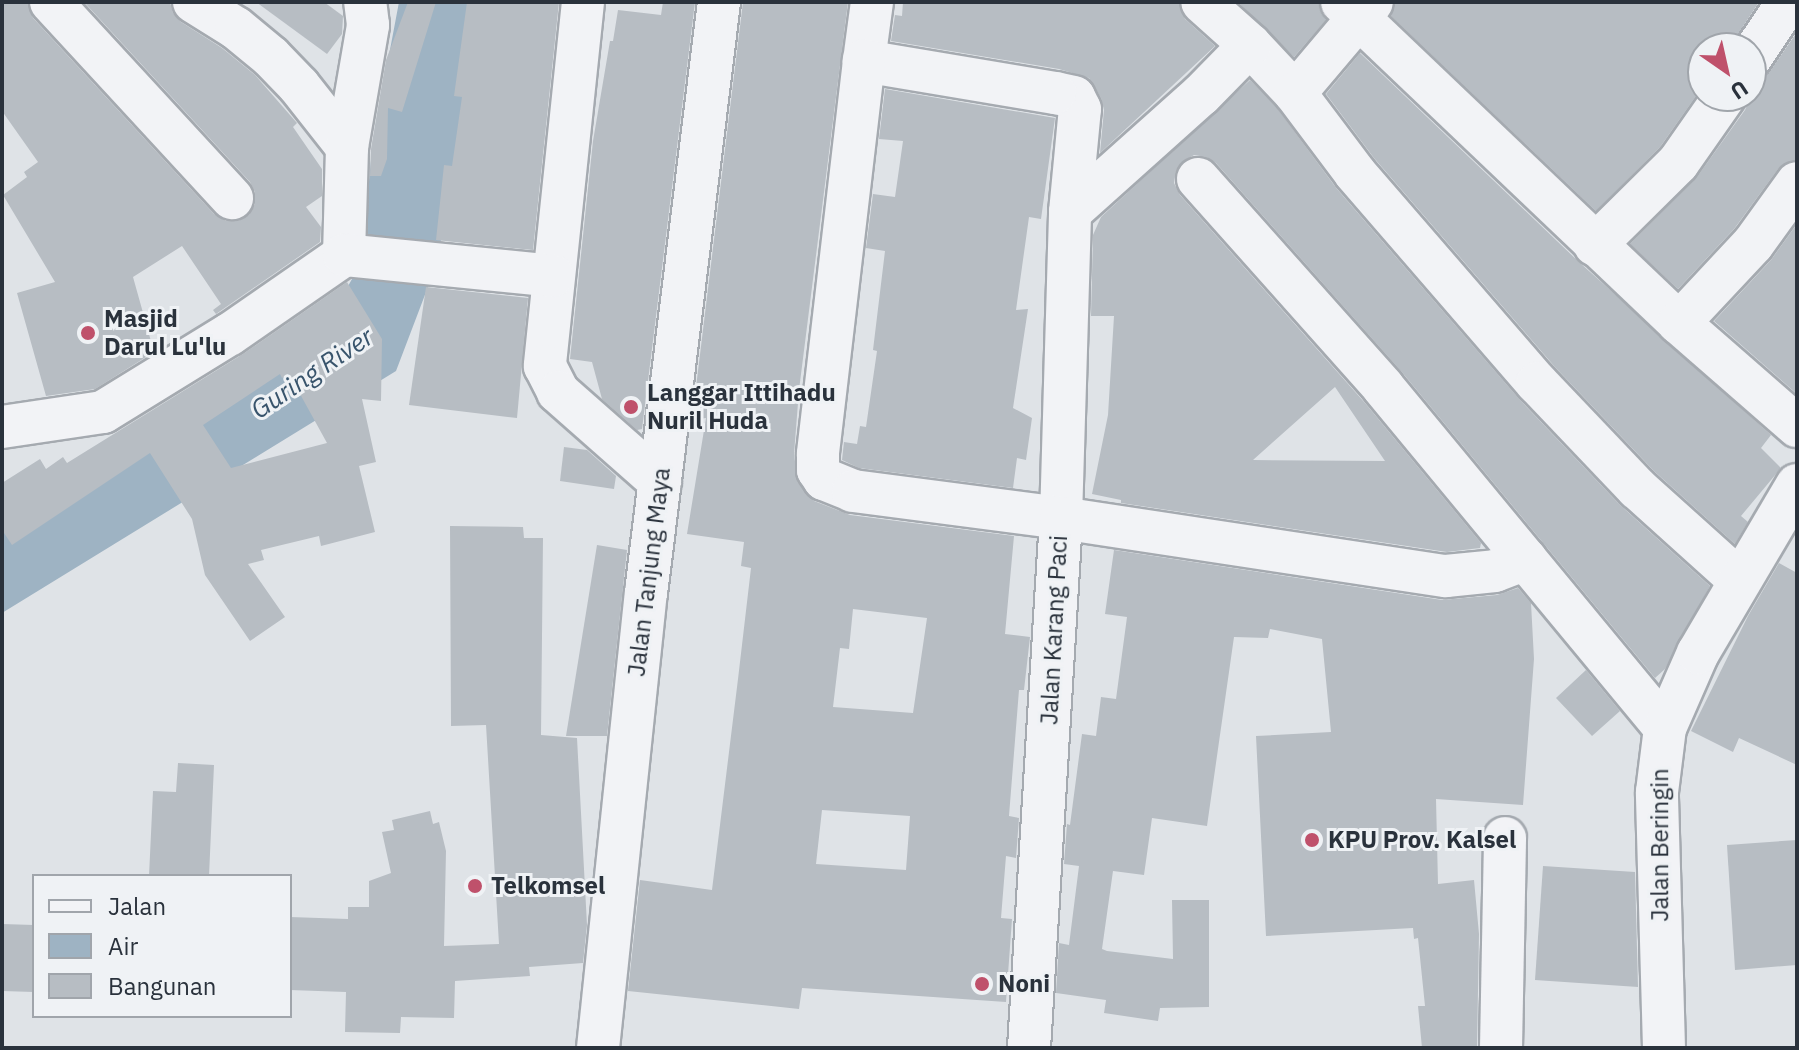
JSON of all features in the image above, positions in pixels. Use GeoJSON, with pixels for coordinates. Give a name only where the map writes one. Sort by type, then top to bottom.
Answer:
{"type":"FeatureCollection","features":[{"type":"Feature","properties":{"kind":"street"},"geometry":{"type":"LineString","coordinates":[[51,2],[232,198]]}},
{"type":"Feature","properties":{"kind":"street"},"geometry":{"type":"LineString","coordinates":[[194,2],[236,28],[271,57],[299,86],[347,147]]}},
{"type":"Feature","properties":{"kind":"street"},"geometry":{"type":"LineString","coordinates":[[354,256],[347,147],[368,25],[365,2]]}},
{"type":"Feature","properties":{"kind":"street"},"geometry":{"type":"LineString","coordinates":[[583,2],[544,353],[551,380],[569,403],[660,482]]}},
{"type":"Feature","properties":{"kind":"street","name":"Jalan Tanjung Maya"},"geometry":{"type":"LineString","coordinates":[[598,1048],[660,482],[719,2]]}},
{"type":"Feature","properties":{"kind":"street"},"geometry":{"type":"LineString","coordinates":[[872,2],[818,470],[824,479],[842,488],[1446,576],[1495,571],[1526,559]]}},
{"type":"Feature","properties":{"kind":"street"},"geometry":{"type":"LineString","coordinates":[[1202,2],[1250,45],[1295,93],[1355,173],[1537,383],[1637,488],[1739,580]]}},
{"type":"Feature","properties":{"kind":"street"},"geometry":{"type":"LineString","coordinates":[[1767,33],[1788,2]]}},
{"type":"Feature","properties":{"kind":"street"},"geometry":{"type":"LineString","coordinates":[[1295,93],[1359,7],[1595,245],[1797,426]]}},
{"type":"Feature","properties":{"kind":"street"},"geometry":{"type":"LineString","coordinates":[[1070,212],[1201,95],[1250,45]]}},
{"type":"Feature","properties":{"kind":"street","name":"Jalan Karang Paci"},"geometry":{"type":"LineString","coordinates":[[864,61],[1074,97],[1080,109],[1070,212],[1061,518],[1029,1048]]}},
{"type":"Feature","properties":{"kind":"street"},"geometry":{"type":"LineString","coordinates":[[1595,245],[1678,163],[1714,112]]}},
{"type":"Feature","properties":{"kind":"street"},"geometry":{"type":"LineString","coordinates":[[1198,179],[1383,387],[1665,728]]}},
{"type":"Feature","properties":{"kind":"street"},"geometry":{"type":"LineString","coordinates":[[1679,323],[1753,244],[1797,183]]}},
{"type":"Feature","properties":{"kind":"street"},"geometry":{"type":"LineString","coordinates":[[2,427],[103,412],[354,256],[553,276]]}},
{"type":"Feature","properties":{"kind":"street","name":"Jalan Beringin"},"geometry":{"type":"LineString","coordinates":[[1664,1048],[1657,792],[1665,728],[1698,653],[1797,485]]}},
{"type":"Feature","properties":{"kind":"street"},"geometry":{"type":"LineString","coordinates":[[1501,1045],[1505,838]]}},
{"type":"Feature","properties":{"kind":"water","name":"Guring River"},"geometry":{"type":"Polygon","coordinates":[[[399,2],[502,2],[431,279],[396,371],[2,613],[2,503],[329,320],[361,263],[373,140],[399,2]]]}},
{"type":"Feature","properties":{"kind":"building"},"geometry":{"type":"Polygon","coordinates":[[[2,2],[28,2],[33,18],[214,214],[226,221],[238,221],[249,215],[255,204],[255,192],[250,182],[84,2],[170,2],[173,13],[181,22],[222,48],[255,75],[297,123],[293,127],[322,169],[322,196],[306,207],[321,227],[320,242],[216,314],[213,310],[221,304],[182,246],[133,277],[154,352],[95,389],[46,396],[17,293],[55,282],[3,195],[27,177],[24,172],[38,162],[2,111],[2,2]]]}},
{"type":"Feature","properties":{"kind":"building"},"geometry":{"type":"Polygon","coordinates":[[[256,2],[324,2],[343,16],[342,34],[327,54],[256,2]]]}},
{"type":"Feature","properties":{"kind":"building"},"geometry":{"type":"Polygon","coordinates":[[[408,2],[436,2],[402,112],[388,108],[387,159],[381,176],[370,176],[371,149],[386,60],[408,2]]]}},
{"type":"Feature","properties":{"kind":"building"},"geometry":{"type":"Polygon","coordinates":[[[467,2],[559,2],[533,250],[436,240],[444,165],[452,166],[462,97],[454,96],[467,2]]]}},
{"type":"Feature","properties":{"kind":"building"},"geometry":{"type":"Polygon","coordinates":[[[663,2],[695,2],[642,429],[637,430],[602,399],[592,362],[570,359],[593,141],[618,10],[661,15],[663,2]]]}},
{"type":"Feature","properties":{"kind":"building"},"geometry":{"type":"Polygon","coordinates":[[[743,2],[848,2],[799,390],[794,454],[798,483],[814,501],[850,515],[1014,536],[1005,634],[1030,637],[1024,690],[1019,690],[1009,816],[1019,818],[1016,858],[1006,856],[1001,918],[1012,919],[1006,1002],[802,988],[799,1009],[628,991],[640,880],[712,890],[751,568],[741,566],[744,542],[687,534],[706,418],[692,420],[743,2]],[[853,609],[849,649],[840,648],[833,707],[913,713],[927,618],[853,609]],[[822,810],[816,864],[906,870],[910,816],[822,810]]]}},
{"type":"Feature","properties":{"kind":"building"},"geometry":{"type":"Polygon","coordinates":[[[903,2],[1179,2],[1185,19],[1215,46],[1100,153],[1104,110],[1089,78],[1059,69],[891,41],[895,15],[902,16],[903,2]]]}},
{"type":"Feature","properties":{"kind":"building"},"geometry":{"type":"Polygon","coordinates":[[[1238,2],[1319,2],[1326,20],[1294,57],[1238,2]]]}},
{"type":"Feature","properties":{"kind":"building"},"geometry":{"type":"Polygon","coordinates":[[[1395,2],[1759,2],[1739,32],[1687,32],[1687,109],[1660,147],[1596,211],[1391,16],[1395,2]]]}},
{"type":"Feature","properties":{"kind":"building"},"geometry":{"type":"Polygon","coordinates":[[[1797,32],[1797,159],[1778,169],[1734,229],[1678,289],[1630,244],[1697,177],[1744,112],[1767,112],[1767,73],[1797,32]]]}},
{"type":"Feature","properties":{"kind":"building"},"geometry":{"type":"Polygon","coordinates":[[[1360,53],[1579,262],[1771,435],[1761,448],[1781,468],[1741,516],[1748,522],[1735,544],[1654,471],[1555,367],[1374,158],[1326,94],[1360,53]]]}},
{"type":"Feature","properties":{"kind":"building"},"geometry":{"type":"Polygon","coordinates":[[[1250,80],[1277,108],[1337,189],[1520,400],[1620,505],[1710,586],[1665,669],[1655,678],[1401,371],[1216,163],[1206,157],[1194,155],[1182,162],[1176,171],[1174,183],[1180,195],[1365,403],[1481,543],[1480,548],[1447,552],[1121,503],[1121,500],[1092,494],[1108,415],[1114,316],[1091,316],[1093,235],[1101,217],[1250,80]],[[1335,387],[1253,460],[1385,461],[1335,387]]]}},
{"type":"Feature","properties":{"kind":"building"},"geometry":{"type":"Polygon","coordinates":[[[885,89],[1055,118],[1041,219],[1029,217],[1016,310],[1028,309],[1013,408],[1032,418],[1026,460],[1017,458],[1013,488],[859,468],[842,460],[844,442],[857,444],[860,426],[866,427],[877,351],[873,350],[885,251],[866,248],[873,194],[895,197],[903,141],[879,139],[885,89]]]}},
{"type":"Feature","properties":{"kind":"building"},"geometry":{"type":"Polygon","coordinates":[[[1797,224],[1797,394],[1714,321],[1771,260],[1797,224]]]}},
{"type":"Feature","properties":{"kind":"building"},"geometry":{"type":"Polygon","coordinates":[[[347,282],[382,339],[381,401],[362,399],[376,462],[359,466],[375,532],[321,546],[319,536],[261,550],[264,560],[248,564],[285,617],[250,641],[205,575],[192,519],[150,453],[12,545],[2,530],[2,483],[40,459],[46,469],[63,457],[67,463],[243,354],[347,282]],[[280,374],[203,425],[231,468],[327,443],[289,374],[282,378],[280,374]]]}},
{"type":"Feature","properties":{"kind":"building"},"geometry":{"type":"Polygon","coordinates":[[[426,287],[528,298],[517,418],[409,405],[426,287]]]}},
{"type":"Feature","properties":{"kind":"building"},"geometry":{"type":"Polygon","coordinates":[[[564,447],[587,450],[616,476],[614,489],[560,481],[564,447]]]}},
{"type":"Feature","properties":{"kind":"building"},"geometry":{"type":"Polygon","coordinates":[[[450,526],[523,527],[524,538],[543,538],[541,735],[577,738],[587,925],[583,963],[529,967],[530,976],[455,981],[454,1018],[401,1017],[400,1033],[345,1032],[346,992],[292,990],[292,917],[348,919],[348,907],[369,907],[369,881],[391,873],[382,832],[394,830],[392,820],[430,811],[433,824],[439,822],[446,851],[444,946],[499,944],[486,725],[451,726],[450,526]]]}},
{"type":"Feature","properties":{"kind":"building"},"geometry":{"type":"Polygon","coordinates":[[[597,545],[627,550],[607,736],[566,736],[597,545]]]}},
{"type":"Feature","properties":{"kind":"building"},"geometry":{"type":"Polygon","coordinates":[[[1114,550],[1442,600],[1497,595],[1518,588],[1531,603],[1534,659],[1523,805],[1436,799],[1438,884],[1474,880],[1479,934],[1477,1048],[1422,1048],[1418,1006],[1425,1006],[1418,938],[1414,939],[1413,928],[1266,936],[1256,736],[1331,732],[1322,639],[1270,629],[1268,638],[1234,637],[1207,826],[1152,818],[1144,875],[1113,871],[1102,949],[1107,951],[1173,959],[1172,900],[1209,900],[1209,1007],[1160,1008],[1158,1021],[1104,1013],[1106,1000],[1056,993],[1059,943],[1069,945],[1079,866],[1064,864],[1067,824],[1070,825],[1082,734],[1096,736],[1101,697],[1116,699],[1127,617],[1105,614],[1114,550]]]}},
{"type":"Feature","properties":{"kind":"building"},"geometry":{"type":"Polygon","coordinates":[[[1779,563],[1797,573],[1797,765],[1739,738],[1733,752],[1691,731],[1748,616],[1779,563]]]}},
{"type":"Feature","properties":{"kind":"building"},"geometry":{"type":"Polygon","coordinates":[[[1586,670],[1620,711],[1592,736],[1556,698],[1586,670]]]}},
{"type":"Feature","properties":{"kind":"building"},"geometry":{"type":"Polygon","coordinates":[[[178,763],[214,765],[209,874],[149,874],[153,791],[176,792],[178,763]]]}},
{"type":"Feature","properties":{"kind":"building"},"geometry":{"type":"Polygon","coordinates":[[[1797,840],[1797,965],[1735,970],[1727,845],[1797,840]]]}},
{"type":"Feature","properties":{"kind":"building"},"geometry":{"type":"Polygon","coordinates":[[[1543,866],[1635,872],[1638,987],[1535,980],[1543,866]]]}},
{"type":"Feature","properties":{"kind":"building"},"geometry":{"type":"Polygon","coordinates":[[[2,924],[32,925],[32,992],[2,991],[2,924]]]}},
{"type":"Feature","properties":{"kind":"place","name":"Masjid Darul Lu'lu"},"geometry":{"type":"Point","coordinates":[88,333]}},
{"type":"Feature","properties":{"kind":"place","name":"Langgar Ittihadu Nuril Huda"},"geometry":{"type":"Point","coordinates":[631,407]}},
{"type":"Feature","properties":{"kind":"place","name":"KPU Prov. Kalsel"},"geometry":{"type":"Point","coordinates":[1312,840]}},
{"type":"Feature","properties":{"kind":"place","name":"Telkomsel"},"geometry":{"type":"Point","coordinates":[475,886]}},
{"type":"Feature","properties":{"kind":"place","name":"Noni"},"geometry":{"type":"Point","coordinates":[982,984]}}]}
